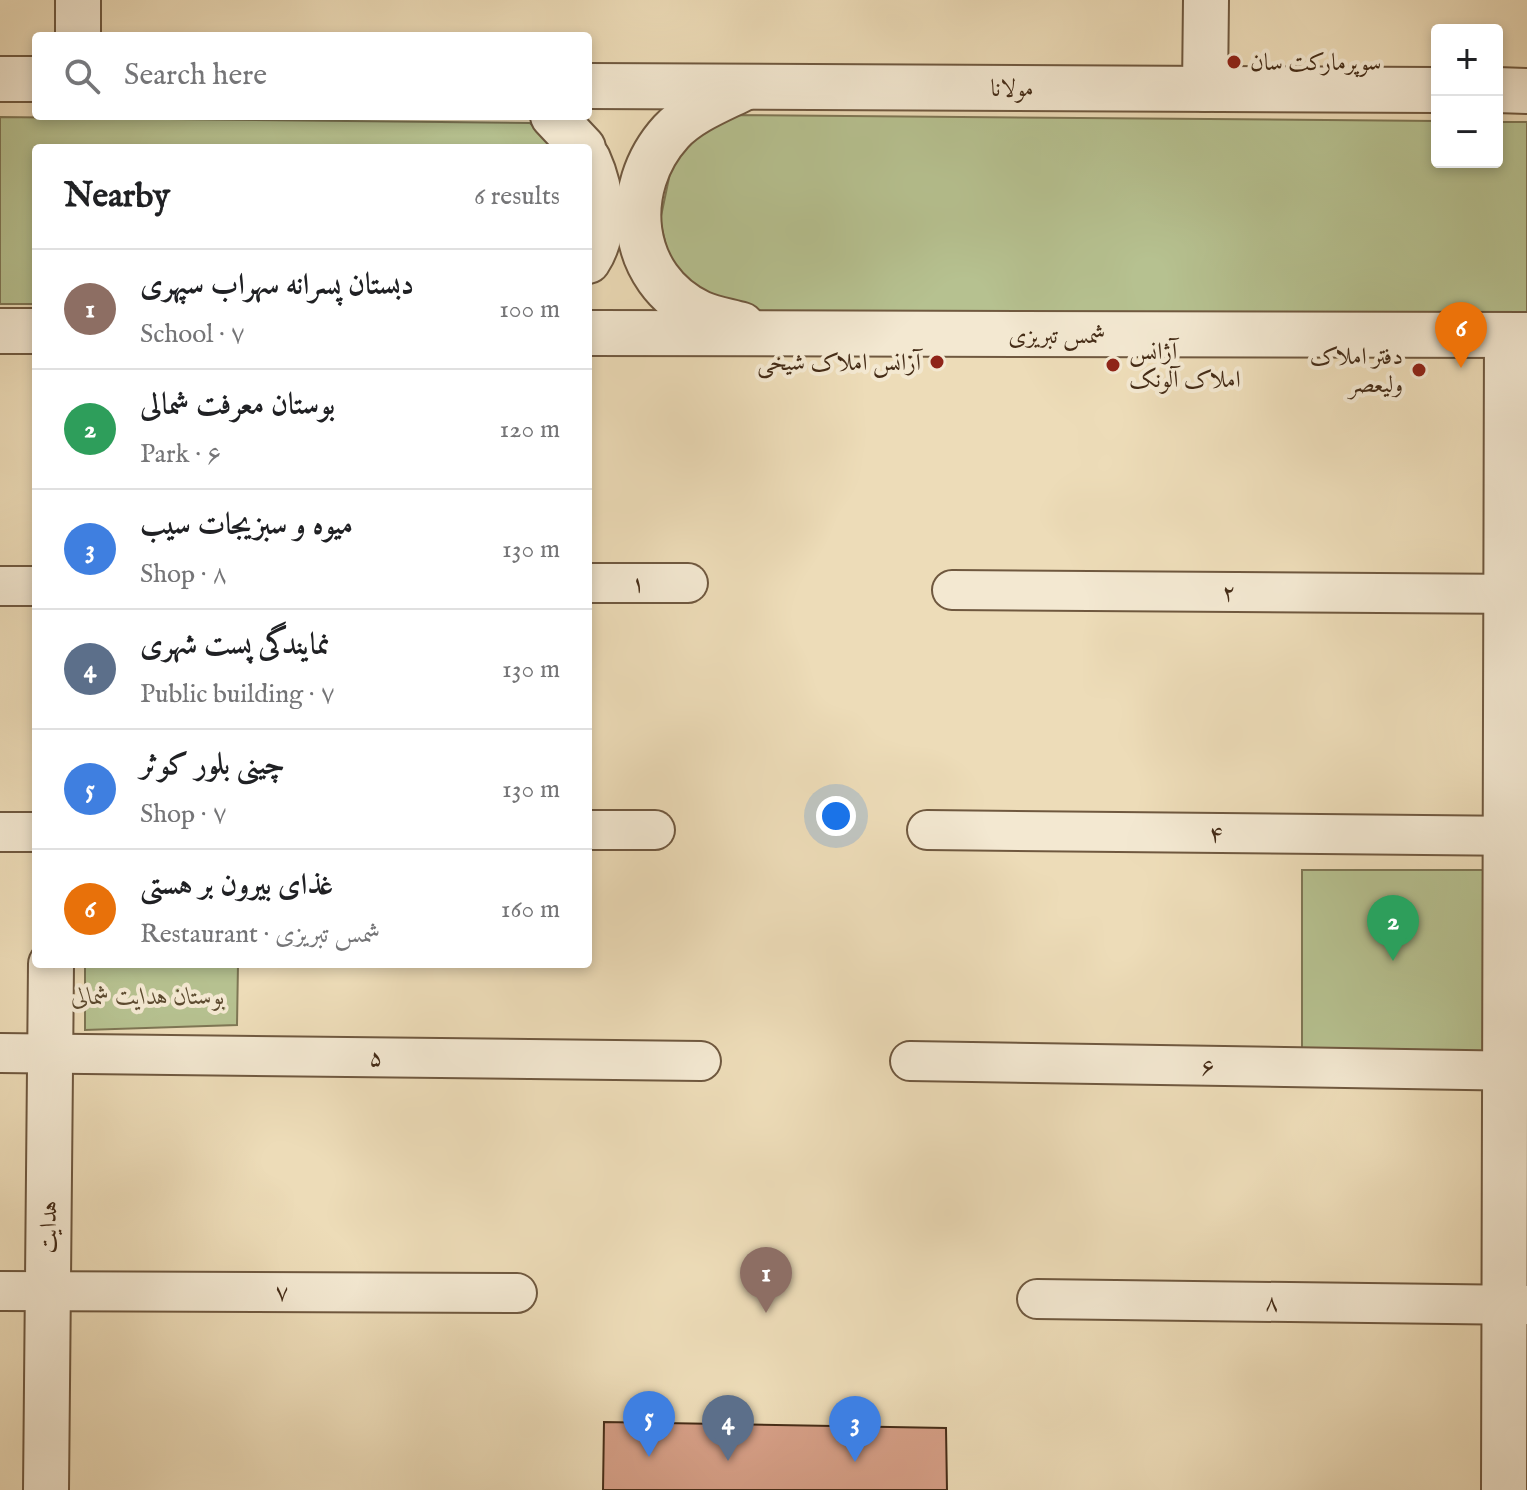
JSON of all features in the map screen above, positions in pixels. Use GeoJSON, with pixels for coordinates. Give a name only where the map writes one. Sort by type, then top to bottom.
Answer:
{"type":"FeatureCollection","features":[{"type":"Feature","properties":{"kind":"street"},"geometry":{"type":"LineString","coordinates":[[78,0],[78,32]]}},
{"type":"Feature","properties":{"kind":"street"},"geometry":{"type":"LineString","coordinates":[[1205,89],[1206,0]]}},
{"type":"Feature","properties":{"kind":"street"},"geometry":{"type":"LineString","coordinates":[[0,79],[32,79]]}},
{"type":"Feature","properties":{"kind":"street","name":"مولانا"},"geometry":{"type":"LineString","coordinates":[[592,86],[1431,90]]}},
{"type":"Feature","properties":{"kind":"street"},"geometry":{"type":"LineString","coordinates":[[746,87],[673,129],[650,158],[638,192],[638,228],[649,263],[670,292],[700,313],[773,334]]}},
{"type":"Feature","properties":{"kind":"street"},"geometry":{"type":"LineString","coordinates":[[1503,90],[1527,91]]}},
{"type":"Feature","properties":{"kind":"street"},"geometry":{"type":"LineString","coordinates":[[557,120],[579,144]]}},
{"type":"Feature","properties":{"kind":"street"},"geometry":{"type":"LineString","coordinates":[[592,168],[598,181],[601,219],[592,254]]}},
{"type":"Feature","properties":{"kind":"street"},"geometry":{"type":"LineString","coordinates":[[0,331],[32,331]]}},
{"type":"Feature","properties":{"kind":"street","name":"شمس تبریزی"},"geometry":{"type":"LineString","coordinates":[[592,333],[1517,335]]}},
{"type":"Feature","properties":{"kind":"street"},"geometry":{"type":"LineString","coordinates":[[1504,1490],[1517,1305],[1517,335]]}},
{"type":"Feature","properties":{"kind":"street","name":"۱"},"geometry":{"type":"LineString","coordinates":[[592,583],[688,583]]}},
{"type":"Feature","properties":{"kind":"street"},"geometry":{"type":"LineString","coordinates":[[0,586],[32,586]]}},
{"type":"Feature","properties":{"kind":"street","name":"۲"},"geometry":{"type":"LineString","coordinates":[[952,590],[1516,594]]}},
{"type":"Feature","properties":{"kind":"street"},"geometry":{"type":"LineString","coordinates":[[592,830],[655,830]]}},
{"type":"Feature","properties":{"kind":"street","name":"۴"},"geometry":{"type":"LineString","coordinates":[[927,830],[1516,836]]}},
{"type":"Feature","properties":{"kind":"street"},"geometry":{"type":"LineString","coordinates":[[0,832],[32,832]]}},
{"type":"Feature","properties":{"kind":"street","name":"هدایت"},"geometry":{"type":"LineString","coordinates":[[46,1490],[51,968]]}},
{"type":"Feature","properties":{"kind":"street"},"geometry":{"type":"LineString","coordinates":[[0,1053],[50,1054]]}},
{"type":"Feature","properties":{"kind":"street","name":"۵"},"geometry":{"type":"LineString","coordinates":[[50,1054],[701,1061]]}},
{"type":"Feature","properties":{"kind":"street","name":"۶"},"geometry":{"type":"LineString","coordinates":[[910,1061],[1517,1071]]}},
{"type":"Feature","properties":{"kind":"street"},"geometry":{"type":"LineString","coordinates":[[0,1291],[48,1291]]}},
{"type":"Feature","properties":{"kind":"street","name":"۷"},"geometry":{"type":"LineString","coordinates":[[48,1291],[517,1293]]}},
{"type":"Feature","properties":{"kind":"street","name":"۸"},"geometry":{"type":"LineString","coordinates":[[1037,1299],[1517,1305]]}},
{"type":"Feature","properties":{"kind":"green space"},"geometry":{"type":"Polygon","coordinates":[[[724,115],[1431,121],[1431,168],[1503,168],[1503,122],[1527,122],[1527,317],[776,324],[676,286],[660,221],[674,154],[724,115]]]}},
{"type":"Feature","properties":{"kind":"green space"},"geometry":{"type":"Polygon","coordinates":[[[0,117],[32,117],[32,120],[530,123],[551,144],[32,144],[32,304],[0,304],[0,117]]]}},
{"type":"Feature","properties":{"kind":"green space"},"geometry":{"type":"Polygon","coordinates":[[[1302,870],[1484,870],[1484,1052],[1302,1052],[1302,870]]]}},
{"type":"Feature","properties":{"kind":"green space","name":"بوستان هدایت شمالی"},"geometry":{"type":"Polygon","coordinates":[[[85,968],[238,968],[237,1025],[85,1030],[85,968]]]}},
{"type":"Feature","properties":{"kind":"building"},"geometry":{"type":"Polygon","coordinates":[[[604,1422],[946,1428],[947,1490],[603,1490],[604,1422]]]}},
{"type":"Feature","properties":{"kind":"place","name":"سوپرمارکت سان"},"geometry":{"type":"Point","coordinates":[1234,62]}},
{"type":"Feature","properties":{"kind":"place","name":"آزانس املاک شیخی"},"geometry":{"type":"Point","coordinates":[937,362]}},
{"type":"Feature","properties":{"kind":"place","name":"آژانس املاک آلونک"},"geometry":{"type":"Point","coordinates":[1113,365]}},
{"type":"Feature","properties":{"kind":"place","name":"غذای بیرون بر هستی"},"geometry":{"type":"Point","coordinates":[1461,368]}},
{"type":"Feature","properties":{"kind":"place","name":"دفتر املاک ولیعصر"},"geometry":{"type":"Point","coordinates":[1419,370]}},
{"type":"Feature","properties":{"kind":"place","name":"بوستان معرفت شمالی"},"geometry":{"type":"Point","coordinates":[1393,961]}},
{"type":"Feature","properties":{"kind":"place","name":"دبستان پسرانه سهراب سپهری"},"geometry":{"type":"Point","coordinates":[766,1313]}},
{"type":"Feature","properties":{"kind":"place","name":"چینی بلور کوثر"},"geometry":{"type":"Point","coordinates":[649,1457]}},
{"type":"Feature","properties":{"kind":"place","name":"نمایندگی پست شهری"},"geometry":{"type":"Point","coordinates":[728,1461]}},
{"type":"Feature","properties":{"kind":"place","name":"میوه و سبزیجات سیب"},"geometry":{"type":"Point","coordinates":[855,1462]}}]}
